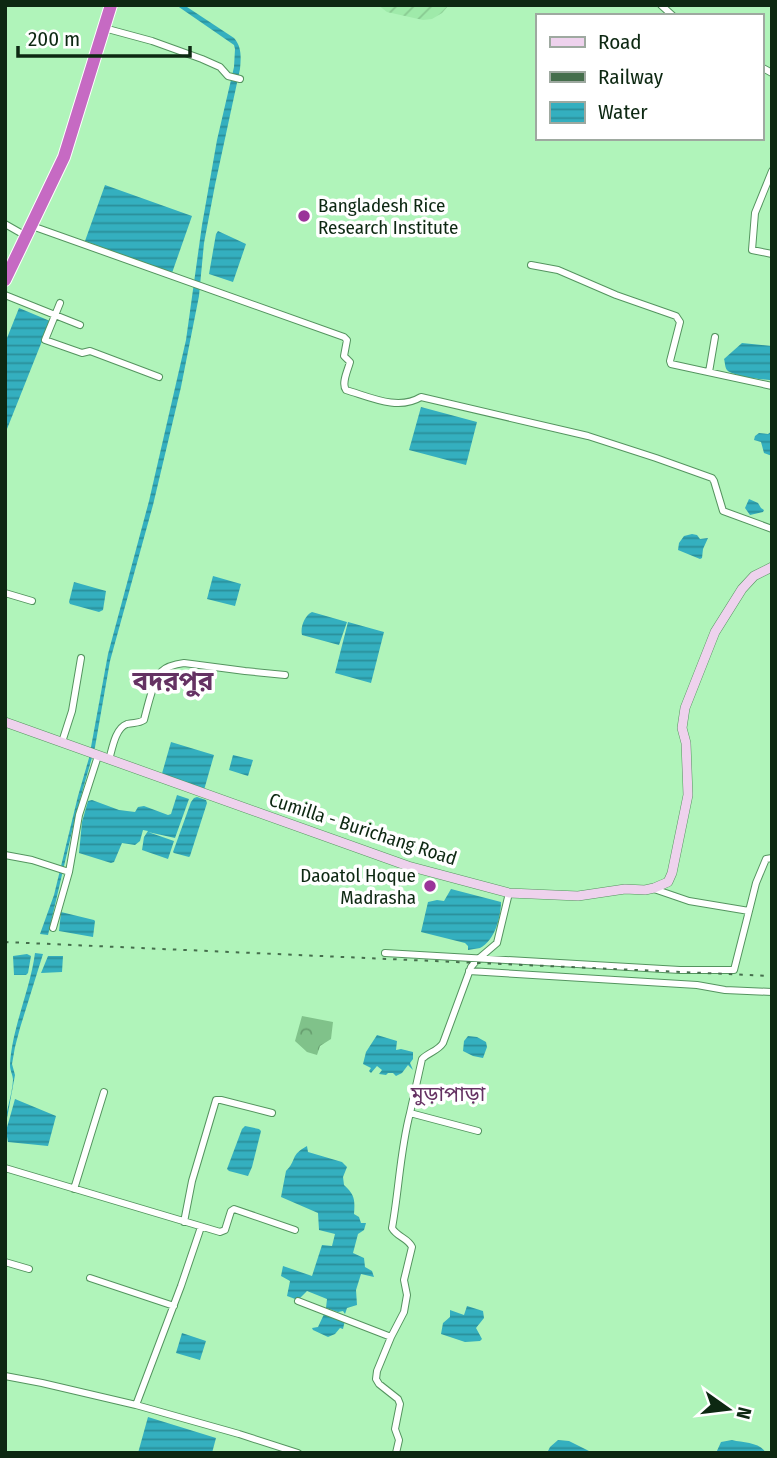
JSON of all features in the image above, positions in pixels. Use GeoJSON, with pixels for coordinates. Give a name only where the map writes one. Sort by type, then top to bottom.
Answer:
{"type":"FeatureCollection","features":[{"type":"Feature","properties":{"kind":"highway"},"geometry":{"type":"LineString","coordinates":[[5,281],[64,158],[111,5]]}},
{"type":"Feature","properties":{"kind":"main road"},"geometry":{"type":"LineString","coordinates":[[654,888],[668,882],[672,873],[688,795],[686,743],[682,728],[685,708],[715,632],[742,589],[754,576],[772,567]]}},
{"type":"Feature","properties":{"kind":"main road","name":"Cumilla - Burichang Road"},"geometry":{"type":"LineString","coordinates":[[5,722],[408,866],[509,892],[578,896],[654,888]]}},
{"type":"Feature","properties":{"kind":"street"},"geometry":{"type":"LineString","coordinates":[[104,28],[202,59],[220,67],[228,76],[240,79]]}},
{"type":"Feature","properties":{"kind":"street"},"geometry":{"type":"LineString","coordinates":[[772,172],[755,213],[752,250],[772,254]]}},
{"type":"Feature","properties":{"kind":"street"},"geometry":{"type":"LineString","coordinates":[[5,224],[190,283],[344,337],[344,356],[350,362],[344,383],[346,390],[395,404],[408,403],[421,397],[588,436],[656,458],[712,478],[723,511],[772,529]]}},
{"type":"Feature","properties":{"kind":"street"},"geometry":{"type":"LineString","coordinates":[[531,265],[558,270],[616,295],[676,316],[680,322],[671,364],[772,386]]}},
{"type":"Feature","properties":{"kind":"street"},"geometry":{"type":"LineString","coordinates":[[5,295],[80,325]]}},
{"type":"Feature","properties":{"kind":"street"},"geometry":{"type":"LineString","coordinates":[[60,303],[45,340],[82,353],[90,351],[159,377]]}},
{"type":"Feature","properties":{"kind":"street"},"geometry":{"type":"LineString","coordinates":[[709,372],[715,337]]}},
{"type":"Feature","properties":{"kind":"street"},"geometry":{"type":"LineString","coordinates":[[5,593],[32,601]]}},
{"type":"Feature","properties":{"kind":"street"},"geometry":{"type":"LineString","coordinates":[[62,742],[72,711],[81,658]]}},
{"type":"Feature","properties":{"kind":"street"},"geometry":{"type":"LineString","coordinates":[[109,761],[121,728],[144,720],[161,671],[184,663],[285,675]]}},
{"type":"Feature","properties":{"kind":"street"},"geometry":{"type":"LineString","coordinates":[[53,928],[79,815],[98,756]]}},
{"type":"Feature","properties":{"kind":"street"},"geometry":{"type":"LineString","coordinates":[[5,855],[33,860],[67,872]]}},
{"type":"Feature","properties":{"kind":"street"},"geometry":{"type":"LineString","coordinates":[[385,953],[680,970],[734,970],[756,883],[766,859],[772,858]]}},
{"type":"Feature","properties":{"kind":"street"},"geometry":{"type":"LineString","coordinates":[[654,888],[689,901],[749,911]]}},
{"type":"Feature","properties":{"kind":"street"},"geometry":{"type":"LineString","coordinates":[[396,1453],[400,1404],[376,1379],[391,1337],[404,1312],[407,1295],[404,1280],[412,1247],[392,1228],[410,1113],[422,1059],[443,1044],[469,971],[477,960],[497,943],[509,892]]}},
{"type":"Feature","properties":{"kind":"street"},"geometry":{"type":"LineString","coordinates":[[469,971],[772,992]]}},
{"type":"Feature","properties":{"kind":"street"},"geometry":{"type":"LineString","coordinates":[[74,1189],[104,1091]]}},
{"type":"Feature","properties":{"kind":"street"},"geometry":{"type":"LineString","coordinates":[[184,1222],[192,1181],[216,1100],[272,1113]]}},
{"type":"Feature","properties":{"kind":"street"},"geometry":{"type":"LineString","coordinates":[[410,1113],[478,1131]]}},
{"type":"Feature","properties":{"kind":"street"},"geometry":{"type":"LineString","coordinates":[[5,1168],[222,1232],[234,1209],[295,1230]]}},
{"type":"Feature","properties":{"kind":"street"},"geometry":{"type":"LineString","coordinates":[[136,1405],[201,1227]]}},
{"type":"Feature","properties":{"kind":"street"},"geometry":{"type":"LineString","coordinates":[[5,1262],[29,1269]]}},
{"type":"Feature","properties":{"kind":"street"},"geometry":{"type":"LineString","coordinates":[[90,1278],[174,1306]]}},
{"type":"Feature","properties":{"kind":"street"},"geometry":{"type":"LineString","coordinates":[[298,1301],[391,1337]]}},
{"type":"Feature","properties":{"kind":"street"},"geometry":{"type":"LineString","coordinates":[[5,1376],[136,1405],[298,1453]]}},
{"type":"Feature","properties":{"kind":"shaded area"},"geometry":{"type":"Polygon","coordinates":[[[378,5],[449,5],[432,19],[423,20],[387,12],[378,5]]]}},
{"type":"Feature","properties":{"kind":"green space"},"geometry":{"type":"Polygon","coordinates":[[[302,1016],[333,1022],[331,1039],[320,1046],[317,1055],[307,1052],[295,1041],[302,1016]]]}},
{"type":"Feature","properties":{"kind":"water"},"geometry":{"type":"Polygon","coordinates":[[[176,5],[184,5],[237,41],[241,57],[240,69],[204,243],[199,296],[181,387],[153,505],[110,661],[95,747],[77,810],[48,935],[40,934],[54,895],[89,758],[108,654],[149,501],[186,340],[202,225],[217,140],[234,67],[234,45],[176,5]]]}},
{"type":"Feature","properties":{"kind":"water"},"geometry":{"type":"Polygon","coordinates":[[[105,185],[192,216],[172,273],[85,241],[105,185]]]}},
{"type":"Feature","properties":{"kind":"water"},"geometry":{"type":"Polygon","coordinates":[[[218,231],[246,244],[233,282],[209,274],[218,231]]]}},
{"type":"Feature","properties":{"kind":"water"},"geometry":{"type":"Polygon","coordinates":[[[19,308],[50,321],[5,434],[5,343],[19,308]]]}},
{"type":"Feature","properties":{"kind":"water"},"geometry":{"type":"Polygon","coordinates":[[[742,343],[772,346],[772,380],[741,376],[727,370],[724,359],[742,343]]]}},
{"type":"Feature","properties":{"kind":"water"},"geometry":{"type":"Polygon","coordinates":[[[421,407],[477,422],[466,465],[409,450],[421,407]]]}},
{"type":"Feature","properties":{"kind":"water"},"geometry":{"type":"Polygon","coordinates":[[[772,431],[772,456],[764,453],[761,442],[754,440],[759,433],[768,434],[772,431]]]}},
{"type":"Feature","properties":{"kind":"water"},"geometry":{"type":"Polygon","coordinates":[[[749,499],[758,503],[763,512],[750,515],[745,508],[749,499]]]}},
{"type":"Feature","properties":{"kind":"water"},"geometry":{"type":"Polygon","coordinates":[[[692,534],[700,539],[708,538],[700,559],[678,550],[684,536],[692,534]]]}},
{"type":"Feature","properties":{"kind":"water"},"geometry":{"type":"Polygon","coordinates":[[[213,576],[241,584],[235,606],[207,599],[213,576]]]}},
{"type":"Feature","properties":{"kind":"water"},"geometry":{"type":"Polygon","coordinates":[[[74,582],[106,591],[103,610],[99,612],[70,604],[74,582]]]}},
{"type":"Feature","properties":{"kind":"water"},"geometry":{"type":"Polygon","coordinates":[[[312,612],[347,622],[339,645],[302,635],[304,622],[312,612]]]}},
{"type":"Feature","properties":{"kind":"water"},"geometry":{"type":"Polygon","coordinates":[[[348,622],[384,632],[371,683],[335,673],[348,622]]]}},
{"type":"Feature","properties":{"kind":"water"},"geometry":{"type":"Polygon","coordinates":[[[171,742],[214,755],[204,790],[161,777],[171,742]]]}},
{"type":"Feature","properties":{"kind":"water"},"geometry":{"type":"Polygon","coordinates":[[[233,755],[253,760],[248,776],[229,770],[233,755]]]}},
{"type":"Feature","properties":{"kind":"water"},"geometry":{"type":"Polygon","coordinates":[[[177,795],[189,799],[175,838],[148,832],[174,841],[168,859],[142,850],[148,831],[143,830],[140,841],[135,845],[122,843],[114,862],[79,853],[82,822],[88,801],[135,812],[138,807],[144,806],[168,815],[171,814],[177,795]]]}},
{"type":"Feature","properties":{"kind":"water"},"geometry":{"type":"Polygon","coordinates":[[[197,797],[207,803],[190,856],[174,853],[191,802],[197,797]]]}},
{"type":"Feature","properties":{"kind":"water"},"geometry":{"type":"Polygon","coordinates":[[[451,889],[501,902],[493,934],[480,948],[468,950],[465,943],[421,932],[428,902],[444,901],[451,889]]]}},
{"type":"Feature","properties":{"kind":"water"},"geometry":{"type":"Polygon","coordinates":[[[61,912],[94,920],[93,937],[59,931],[61,912]]]}},
{"type":"Feature","properties":{"kind":"water"},"geometry":{"type":"Polygon","coordinates":[[[35,953],[43,954],[15,1047],[12,1064],[15,1075],[5,1129],[13,1080],[11,1051],[35,953]]]}},
{"type":"Feature","properties":{"kind":"water"},"geometry":{"type":"Polygon","coordinates":[[[13,956],[31,956],[28,973],[14,975],[13,956]]]}},
{"type":"Feature","properties":{"kind":"water"},"geometry":{"type":"Polygon","coordinates":[[[48,956],[63,956],[62,972],[41,973],[48,956]]]}},
{"type":"Feature","properties":{"kind":"water"},"geometry":{"type":"Polygon","coordinates":[[[377,1035],[397,1041],[396,1050],[413,1052],[410,1063],[413,1070],[408,1065],[396,1076],[393,1073],[386,1075],[379,1074],[382,1070],[377,1066],[371,1073],[371,1068],[363,1064],[366,1052],[377,1035]]]}},
{"type":"Feature","properties":{"kind":"water"},"geometry":{"type":"Polygon","coordinates":[[[468,1036],[486,1042],[483,1058],[463,1051],[464,1041],[468,1036]]]}},
{"type":"Feature","properties":{"kind":"water"},"geometry":{"type":"Polygon","coordinates":[[[15,1099],[56,1116],[48,1146],[8,1142],[6,1131],[15,1099]]]}},
{"type":"Feature","properties":{"kind":"water"},"geometry":{"type":"Polygon","coordinates":[[[245,1126],[261,1131],[248,1176],[227,1169],[245,1126]]]}},
{"type":"Feature","properties":{"kind":"water"},"geometry":{"type":"Polygon","coordinates":[[[307,1146],[308,1152],[342,1162],[347,1167],[343,1177],[344,1185],[354,1198],[354,1214],[359,1217],[361,1223],[366,1223],[364,1230],[358,1234],[353,1253],[364,1258],[365,1267],[372,1271],[374,1277],[361,1274],[356,1290],[357,1305],[347,1308],[345,1314],[343,1311],[326,1308],[327,1299],[307,1291],[298,1300],[287,1296],[290,1281],[281,1276],[283,1266],[312,1276],[322,1245],[332,1246],[335,1234],[319,1230],[318,1213],[281,1197],[286,1171],[298,1152],[307,1146]]]}},
{"type":"Feature","properties":{"kind":"water"},"geometry":{"type":"Polygon","coordinates":[[[467,1306],[483,1311],[484,1318],[476,1328],[482,1339],[465,1342],[441,1334],[443,1323],[450,1317],[450,1310],[464,1315],[467,1306]]]}},
{"type":"Feature","properties":{"kind":"water"},"geometry":{"type":"Polygon","coordinates":[[[325,1312],[345,1320],[343,1329],[340,1328],[328,1337],[312,1328],[318,1327],[325,1312]]]}},
{"type":"Feature","properties":{"kind":"water"},"geometry":{"type":"Polygon","coordinates":[[[182,1333],[206,1341],[200,1360],[176,1353],[182,1333]]]}},
{"type":"Feature","properties":{"kind":"water"},"geometry":{"type":"Polygon","coordinates":[[[148,1417],[216,1438],[212,1453],[138,1453],[148,1417]]]}},
{"type":"Feature","properties":{"kind":"water"},"geometry":{"type":"Polygon","coordinates":[[[558,1440],[569,1441],[593,1453],[547,1453],[558,1440]]]}},
{"type":"Feature","properties":{"kind":"water"},"geometry":{"type":"Polygon","coordinates":[[[732,1440],[756,1445],[766,1453],[716,1453],[721,1442],[732,1440]]]}},
{"type":"Feature","properties":{"kind":"railway"},"geometry":{"type":"LineString","coordinates":[[5,942],[772,976]]}},
{"type":"Feature","properties":{"kind":"place","name":"Bangladesh Rice Research Institute"},"geometry":{"type":"Point","coordinates":[304,216]}},
{"type":"Feature","properties":{"kind":"place","name":"Daoatol Hoque Madrasha"},"geometry":{"type":"Point","coordinates":[430,886]}},
{"type":"Feature","properties":{"kind":"district","name":"বদরপুর"},"geometry":{"type":"Point","coordinates":[173,681]}},
{"type":"Feature","properties":{"kind":"district","name":"মুড়াপাড়া"},"geometry":{"type":"Point","coordinates":[448,1094]}}]}
